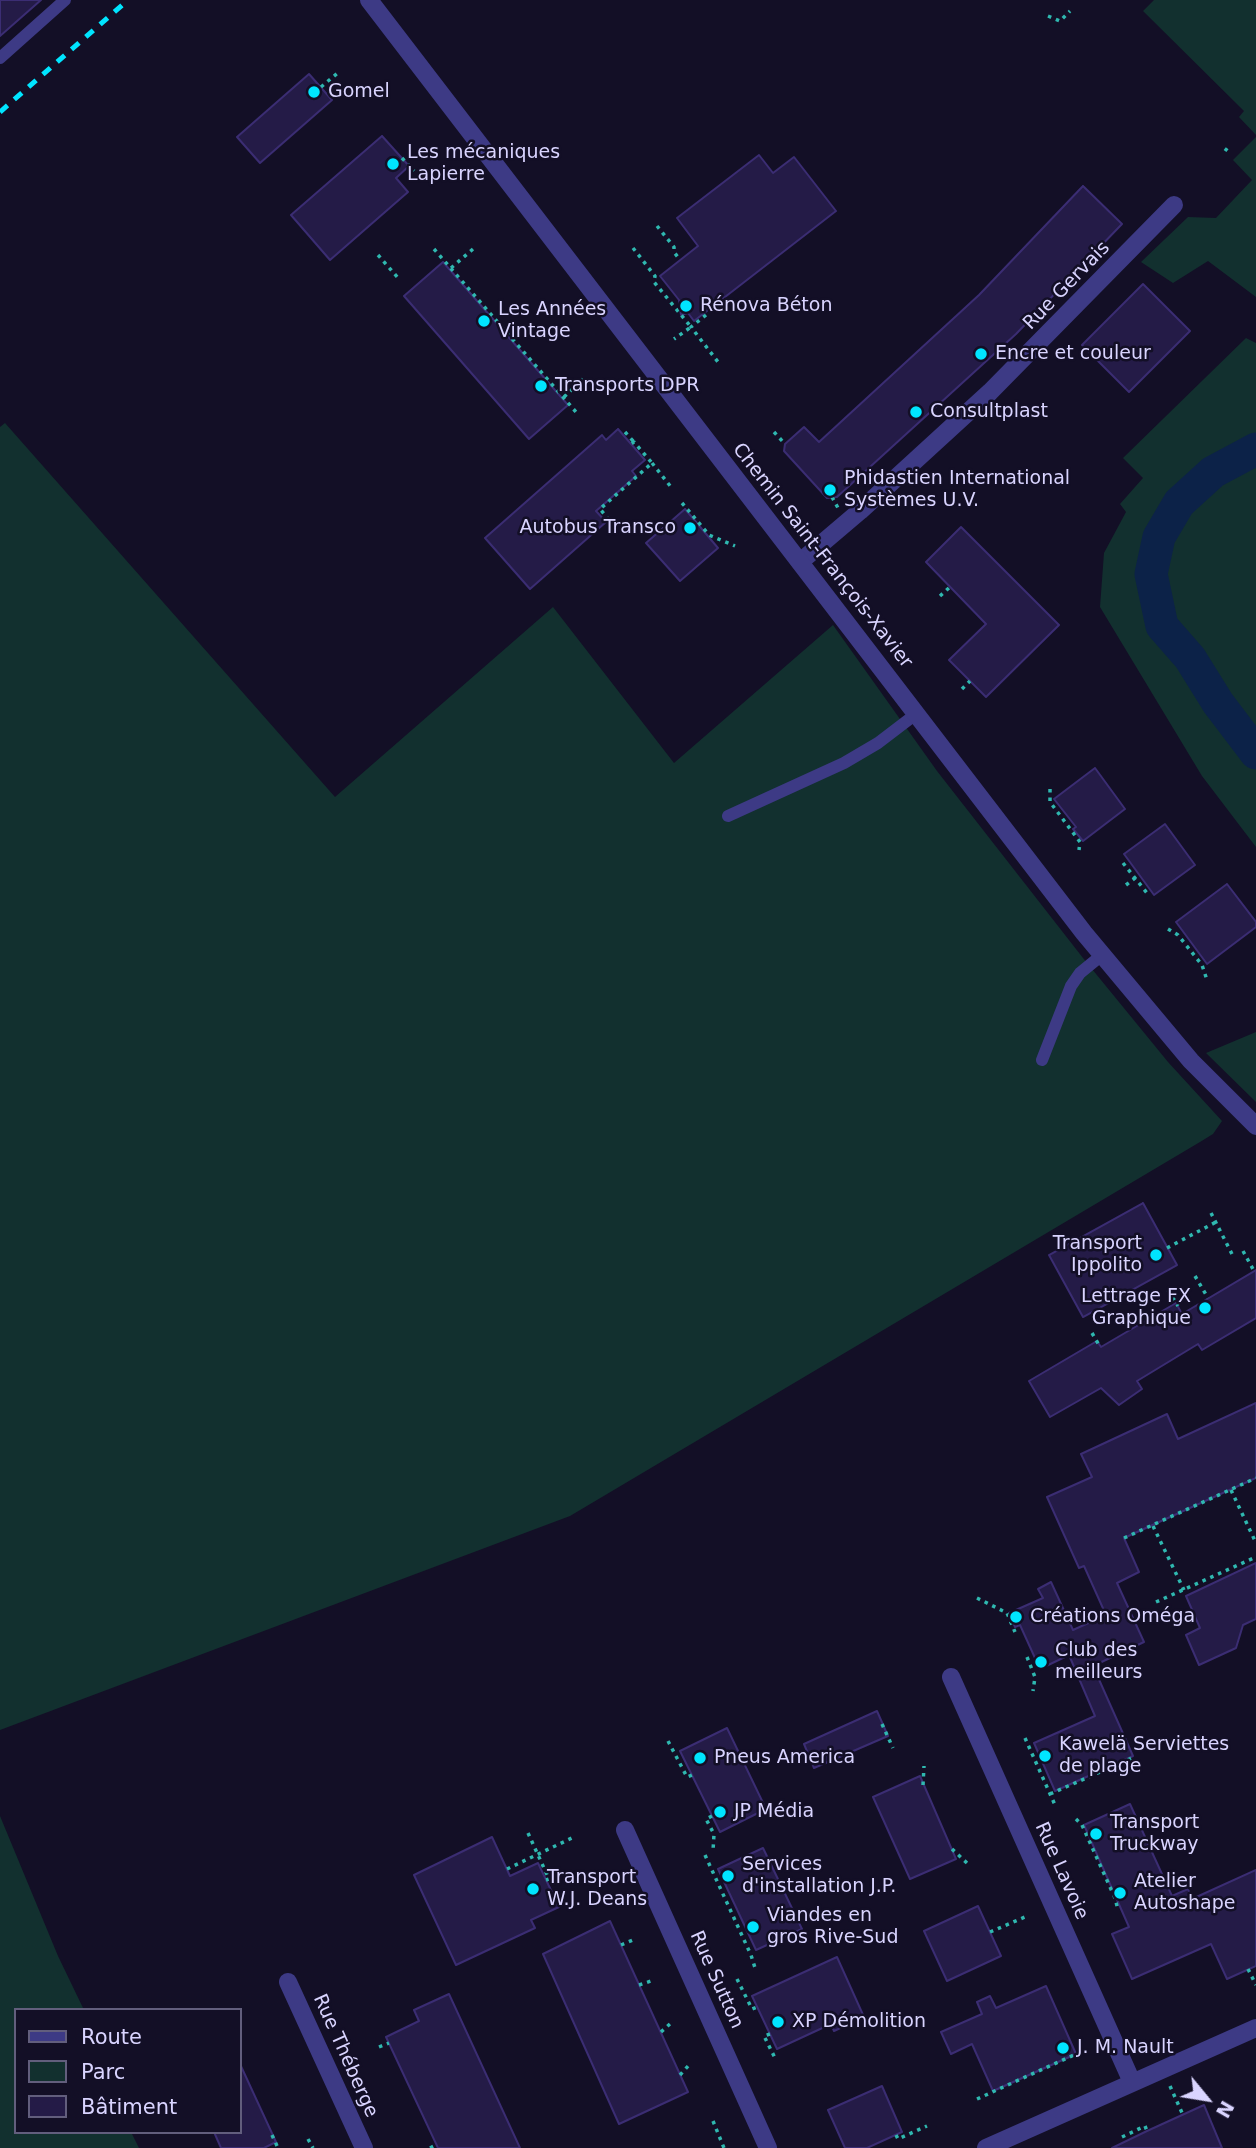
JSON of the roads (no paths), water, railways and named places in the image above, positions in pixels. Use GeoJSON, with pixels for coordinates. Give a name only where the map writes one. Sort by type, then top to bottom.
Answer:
{"type":"FeatureCollection","features":[{"type":"Feature","properties":{"kind":"street","name":"Chemin Saint-François-Xavier"},"geometry":{"type":"LineString","coordinates":[[369,0],[1102,955],[1191,1061],[1256,1126]]}},
{"type":"Feature","properties":{"kind":"street","name":"Rue Gervais"},"geometry":{"type":"LineString","coordinates":[[800,562],[990,392],[1174,205]]}},
{"type":"Feature","properties":{"kind":"street","name":"Rue Lavoie"},"geometry":{"type":"LineString","coordinates":[[951,1677],[1132,2082]]}},
{"type":"Feature","properties":{"kind":"street","name":"Rue Sutton"},"geometry":{"type":"LineString","coordinates":[[625,1830],[768,2148]]}},
{"type":"Feature","properties":{"kind":"street","name":"Rue Théberge"},"geometry":{"type":"LineString","coordinates":[[288,1982],[364,2148]]}},
{"type":"Feature","properties":{"kind":"street"},"geometry":{"type":"LineString","coordinates":[[986,2148],[1256,2028]]}},
{"type":"Feature","properties":{"kind":"lane"},"geometry":{"type":"LineString","coordinates":[[0,58],[65,0]]}},
{"type":"Feature","properties":{"kind":"lane"},"geometry":{"type":"LineString","coordinates":[[728,816],[844,763],[878,743],[916,713]]}},
{"type":"Feature","properties":{"kind":"lane"},"geometry":{"type":"LineString","coordinates":[[1042,1060],[1071,986],[1080,974],[1102,955]]}},
{"type":"Feature","properties":{"kind":"waterway"},"geometry":{"type":"LineString","coordinates":[[1256,449],[1213,472],[1179,503],[1159,537],[1151,574],[1162,626],[1190,658],[1218,703],[1256,753]]}},
{"type":"Feature","properties":{"kind":"railway"},"geometry":{"type":"LineString","coordinates":[[0,112],[128,0]]}},
{"type":"Feature","properties":{"kind":"place","name":"Gomel"},"geometry":{"type":"Point","coordinates":[314,92]}},
{"type":"Feature","properties":{"kind":"place","name":"Les mécaniques Lapierre"},"geometry":{"type":"Point","coordinates":[393,164]}},
{"type":"Feature","properties":{"kind":"place","name":"Rénova Béton"},"geometry":{"type":"Point","coordinates":[686,306]}},
{"type":"Feature","properties":{"kind":"place","name":"Les Années Vintage"},"geometry":{"type":"Point","coordinates":[484,321]}},
{"type":"Feature","properties":{"kind":"place","name":"Encre et couleur"},"geometry":{"type":"Point","coordinates":[981,354]}},
{"type":"Feature","properties":{"kind":"place","name":"Transports DPR"},"geometry":{"type":"Point","coordinates":[541,386]}},
{"type":"Feature","properties":{"kind":"place","name":"Consultplast"},"geometry":{"type":"Point","coordinates":[916,412]}},
{"type":"Feature","properties":{"kind":"place","name":"Phidastien International Systèmes U.V."},"geometry":{"type":"Point","coordinates":[830,490]}},
{"type":"Feature","properties":{"kind":"place","name":"Autobus Transco"},"geometry":{"type":"Point","coordinates":[690,528]}},
{"type":"Feature","properties":{"kind":"place","name":"Transport Ippolito"},"geometry":{"type":"Point","coordinates":[1156,1255]}},
{"type":"Feature","properties":{"kind":"place","name":"Lettrage FX Graphique"},"geometry":{"type":"Point","coordinates":[1205,1308]}},
{"type":"Feature","properties":{"kind":"place","name":"Créations Oméga"},"geometry":{"type":"Point","coordinates":[1016,1617]}},
{"type":"Feature","properties":{"kind":"place","name":"Club des meilleurs"},"geometry":{"type":"Point","coordinates":[1041,1662]}},
{"type":"Feature","properties":{"kind":"place","name":"Kawelä Serviettes de plage"},"geometry":{"type":"Point","coordinates":[1045,1756]}},
{"type":"Feature","properties":{"kind":"place","name":"Pneus America"},"geometry":{"type":"Point","coordinates":[700,1758]}},
{"type":"Feature","properties":{"kind":"place","name":"JP Média"},"geometry":{"type":"Point","coordinates":[720,1812]}},
{"type":"Feature","properties":{"kind":"place","name":"Transport Truckway"},"geometry":{"type":"Point","coordinates":[1096,1834]}},
{"type":"Feature","properties":{"kind":"place","name":"Services d'installation J.P."},"geometry":{"type":"Point","coordinates":[728,1876]}},
{"type":"Feature","properties":{"kind":"place","name":"Transport W.J. Deans"},"geometry":{"type":"Point","coordinates":[533,1889]}},
{"type":"Feature","properties":{"kind":"place","name":"Atelier Autoshape"},"geometry":{"type":"Point","coordinates":[1120,1893]}},
{"type":"Feature","properties":{"kind":"place","name":"Viandes en gros Rive-Sud"},"geometry":{"type":"Point","coordinates":[753,1927]}},
{"type":"Feature","properties":{"kind":"place","name":"XP Démolition"},"geometry":{"type":"Point","coordinates":[778,2022]}},
{"type":"Feature","properties":{"kind":"place","name":"J. M. Nault"},"geometry":{"type":"Point","coordinates":[1063,2048]}}]}
